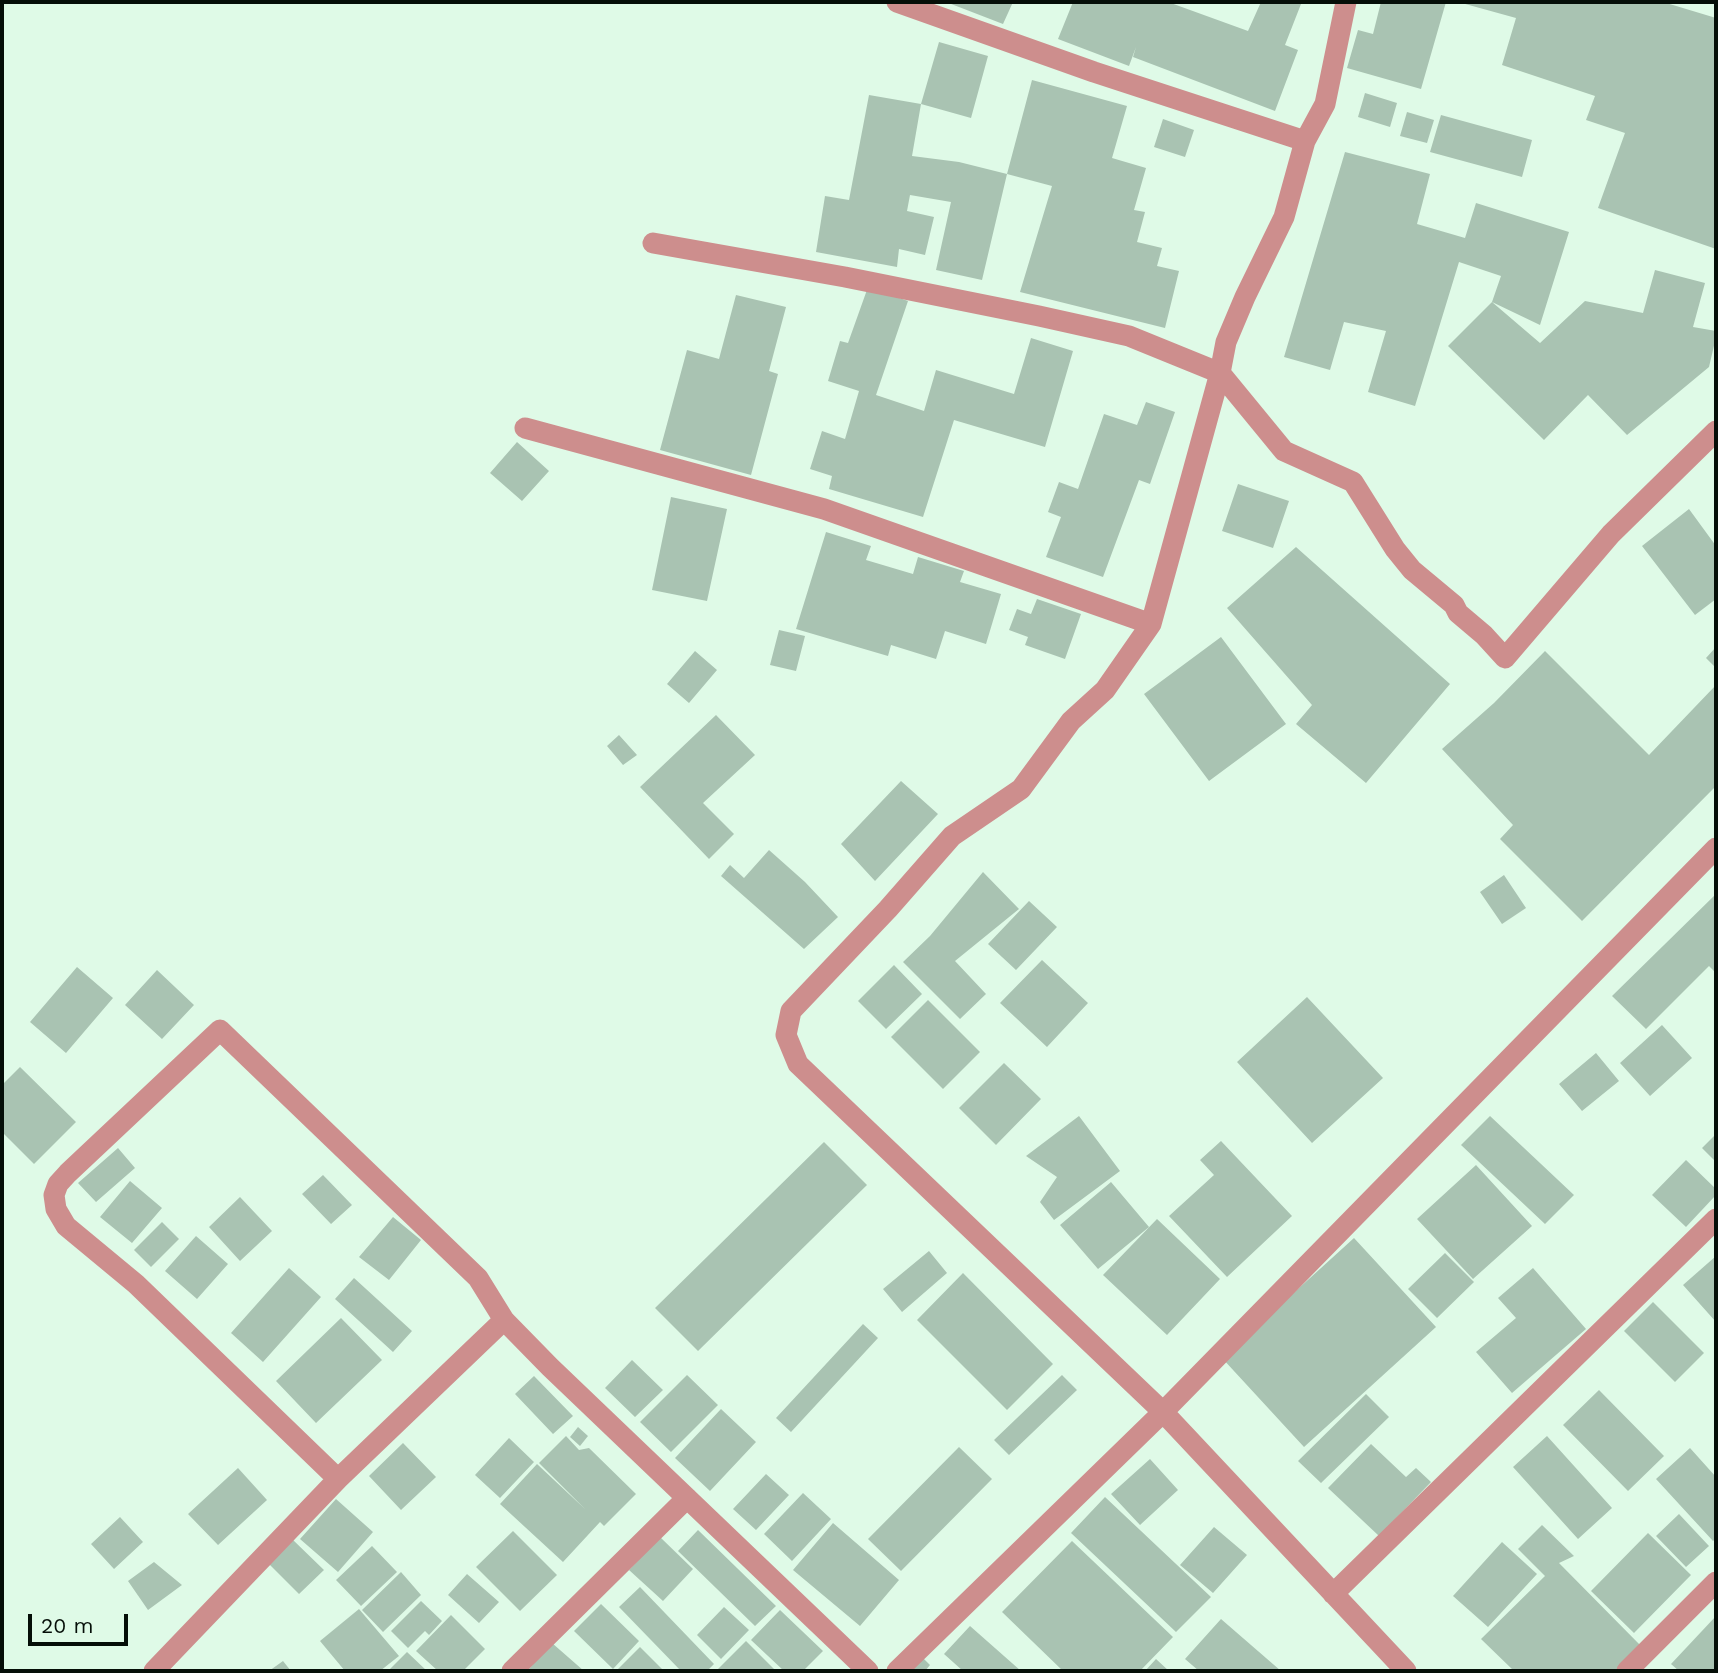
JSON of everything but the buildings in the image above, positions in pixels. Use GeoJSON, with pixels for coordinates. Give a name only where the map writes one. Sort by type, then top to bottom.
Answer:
{"type":"FeatureCollection","features":[{"type":"Feature","properties":{"kind":"street"},"geometry":{"type":"LineString","coordinates":[[897,2],[1094,72],[1305,141]]}},
{"type":"Feature","properties":{"kind":"street"},"geometry":{"type":"LineString","coordinates":[[1346,2],[1325,104],[1305,141],[1284,217],[1244,297],[1226,342],[1220,373],[1151,624],[1105,690],[1071,721],[1021,789],[952,836],[888,909],[791,1011],[786,1035],[798,1064],[1163,1412],[1333,1594],[1399,1669]]}},
{"type":"Feature","properties":{"kind":"street"},"geometry":{"type":"LineString","coordinates":[[653,243],[845,277],[1077,324],[1129,336],[1220,373],[1284,451],[1353,482],[1412,570],[1447,598],[1458,613],[1505,658],[1611,534],[1716,431]]}},
{"type":"Feature","properties":{"kind":"street"},"geometry":{"type":"LineString","coordinates":[[524,428],[824,509],[1151,624]]}},
{"type":"Feature","properties":{"kind":"street"},"geometry":{"type":"LineString","coordinates":[[897,1671],[1163,1412],[1716,848]]}},
{"type":"Feature","properties":{"kind":"street"},"geometry":{"type":"LineString","coordinates":[[338,1479],[136,1284],[66,1226],[56,1209],[54,1195],[58,1184],[68,1173],[220,1030],[478,1278],[503,1320],[868,1671]]}},
{"type":"Feature","properties":{"kind":"street"},"geometry":{"type":"LineString","coordinates":[[1333,1594],[1716,1219]]}},
{"type":"Feature","properties":{"kind":"street"},"geometry":{"type":"LineString","coordinates":[[154,1671],[338,1479],[503,1320]]}},
{"type":"Feature","properties":{"kind":"street"},"geometry":{"type":"LineString","coordinates":[[512,1671],[687,1499]]}},
{"type":"Feature","properties":{"kind":"street"},"geometry":{"type":"LineString","coordinates":[[1628,1671],[1716,1582]]}}]}
